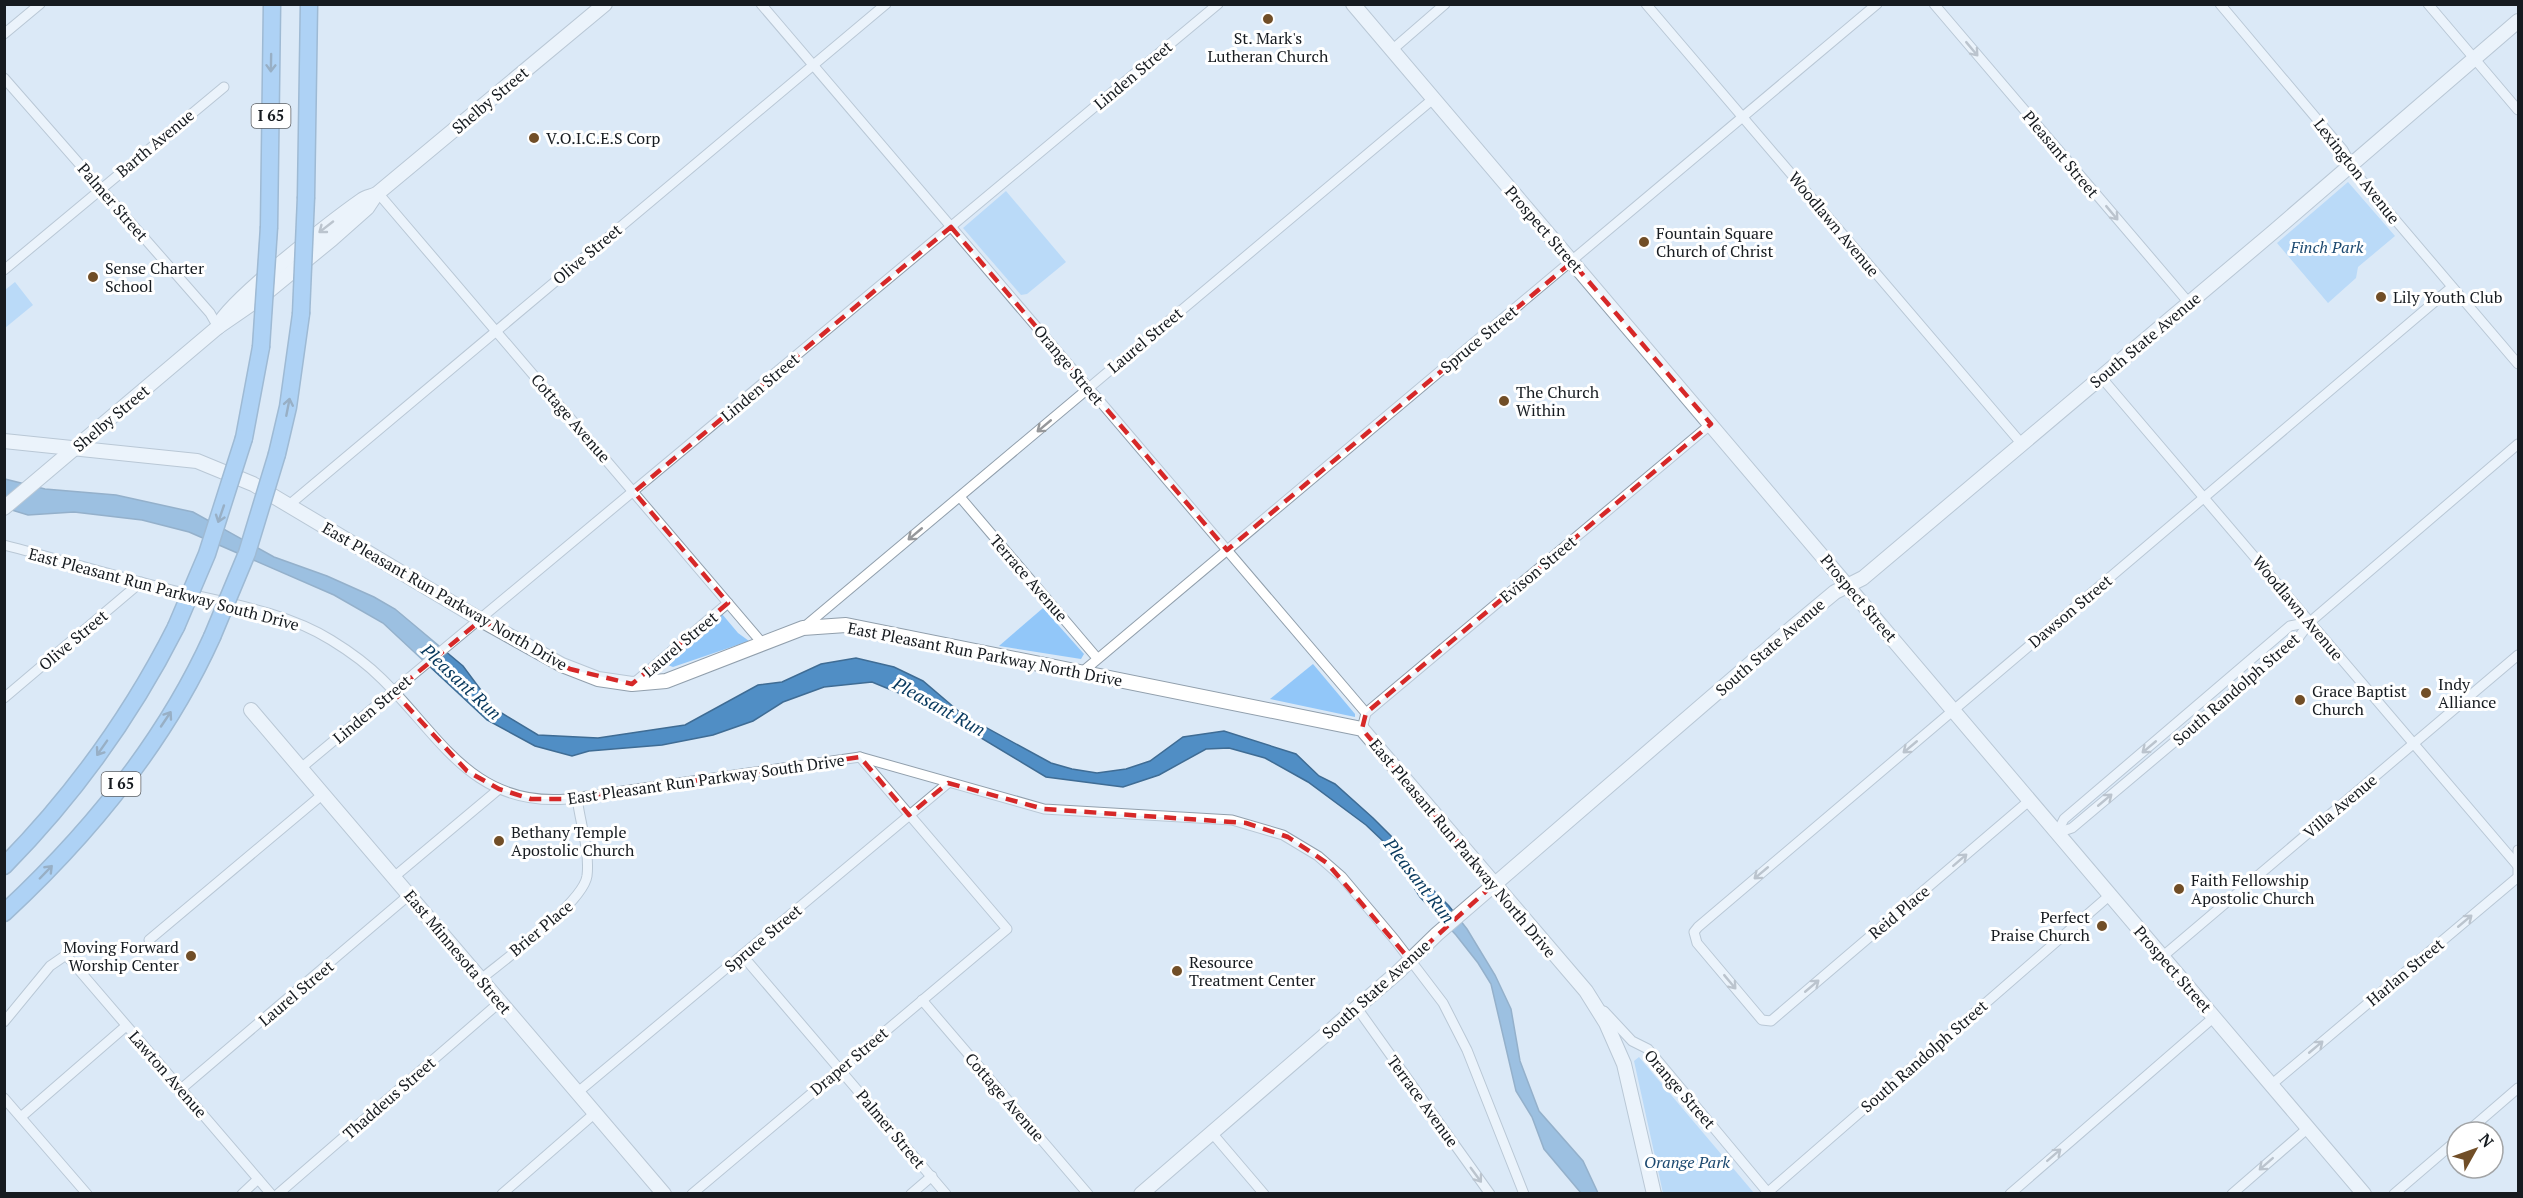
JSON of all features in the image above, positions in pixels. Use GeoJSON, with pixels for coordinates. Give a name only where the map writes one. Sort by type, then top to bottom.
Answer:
{"type":"FeatureCollection","features":[{"type":"Feature","properties":{"kind":"highway","name":"I 65"},"geometry":{"type":"LineString","coordinates":[[4,866],[93,762],[150,676],[176,627],[207,554],[244,438],[261,347],[269,227],[272,4]]}},
{"type":"Feature","properties":{"kind":"highway","name":"I 65"},"geometry":{"type":"LineString","coordinates":[[4,913],[65,852],[115,794],[174,707],[212,637],[256,528],[288,407],[301,314],[306,197],[309,4]]}},
{"type":"Feature","properties":{"kind":"highway"},"geometry":{"type":"LineString","coordinates":[[306,146],[320,4]]}},
{"type":"Feature","properties":{"kind":"street"},"geometry":{"type":"LineString","coordinates":[[4,34],[40,4]]}},
{"type":"Feature","properties":{"kind":"street","name":"Shelby Street"},"geometry":{"type":"LineString","coordinates":[[4,508],[218,327],[260,298],[332,239],[372,203],[376,194],[605,4]]}},
{"type":"Feature","properties":{"kind":"street","name":"Orange Street"},"geometry":{"type":"LineString","coordinates":[[761,4],[1366,713]]}},
{"type":"Feature","properties":{"kind":"street","name":"Olive Street"},"geometry":{"type":"LineString","coordinates":[[289,505],[886,4]]}},
{"type":"Feature","properties":{"kind":"street","name":"Linden Street"},"geometry":{"type":"LineString","coordinates":[[301,768],[1218,4]]}},
{"type":"Feature","properties":{"kind":"street","name":"Prospect Street"},"geometry":{"type":"LineString","coordinates":[[1353,4],[2364,1194]]}},
{"type":"Feature","properties":{"kind":"street"},"geometry":{"type":"LineString","coordinates":[[1392,50],[1445,4]]}},
{"type":"Feature","properties":{"kind":"street","name":"Woodlawn Avenue"},"geometry":{"type":"LineString","coordinates":[[1646,4],[2021,443]]}},
{"type":"Feature","properties":{"kind":"street","name":"Spruce Street"},"geometry":{"type":"LineString","coordinates":[[1081,673],[1877,4]]}},
{"type":"Feature","properties":{"kind":"street","name":"Pleasant Street"},"geometry":{"type":"LineString","coordinates":[[1934,4],[2188,303]]}},
{"type":"Feature","properties":{"kind":"street","name":"Lexington Avenue"},"geometry":{"type":"LineString","coordinates":[[2220,4],[2343,150],[2358,177],[2518,364]]}},
{"type":"Feature","properties":{"kind":"street"},"geometry":{"type":"LineString","coordinates":[[2428,4],[2518,110]]}},
{"type":"Feature","properties":{"kind":"street","name":"South State Avenue"},"geometry":{"type":"LineString","coordinates":[[1141,1194],[1357,1008],[1494,884],[1794,626],[1835,592],[1863,578],[2518,21]]}},
{"type":"Feature","properties":{"kind":"street","name":"Palmer Street"},"geometry":{"type":"LineString","coordinates":[[4,78],[210,313],[218,327]]}},
{"type":"Feature","properties":{"kind":"street","name":"Barth Avenue"},"geometry":{"type":"LineString","coordinates":[[4,270],[224,87]]}},
{"type":"Feature","properties":{"kind":"street","name":"Laurel Street"},"geometry":{"type":"LineString","coordinates":[[802,628],[1433,99]]}},
{"type":"Feature","properties":{"kind":"street","name":"Cottage Avenue"},"geometry":{"type":"LineString","coordinates":[[376,194],[763,644]]}},
{"type":"Feature","properties":{"kind":"street","name":"Dawson Street"},"geometry":{"type":"LineString","coordinates":[[1766,1022],[1696,939],[1694,932],[1698,927],[2452,287]]}},
{"type":"Feature","properties":{"kind":"street","name":"Woodlawn Avenue"},"geometry":{"type":"LineString","coordinates":[[2101,377],[2518,866]]}},
{"type":"Feature","properties":{"kind":"street","name":"Evison Street"},"geometry":{"type":"LineString","coordinates":[[1366,713],[1711,424]]}},
{"type":"Feature","properties":{"kind":"street","name":"East Pleasant Run Parkway North Drive"},"geometry":{"type":"LineString","coordinates":[[4,441],[205,463],[242,478],[481,620],[570,669],[598,679],[632,684],[681,677],[802,628],[831,625],[861,627],[1362,729],[1586,992],[1606,1023],[1624,1064],[1654,1194]]}},
{"type":"Feature","properties":{"kind":"street","name":"South Randolph Street"},"geometry":{"type":"LineString","coordinates":[[2057,832],[2072,828],[2299,637],[2310,622],[2518,444]]}},
{"type":"Feature","properties":{"kind":"street","name":"Terrace Avenue"},"geometry":{"type":"LineString","coordinates":[[960,497],[1097,658]]}},
{"type":"Feature","properties":{"kind":"street","name":"East Pleasant Run Parkway South Drive"},"geometry":{"type":"LineString","coordinates":[[4,544],[227,603],[311,630],[358,659],[393,692],[454,760],[499,789],[537,799],[577,798],[860,757],[1044,809],[1232,820],[1274,831],[1305,848],[1338,873],[1437,994],[1457,1028],[1524,1194]]}},
{"type":"Feature","properties":{"kind":"street","name":"Olive Street"},"geometry":{"type":"LineString","coordinates":[[4,698],[141,582]]}},
{"type":"Feature","properties":{"kind":"street","name":"Laurel Street"},"geometry":{"type":"LineString","coordinates":[[632,684],[728,603]]}},
{"type":"Feature","properties":{"kind":"street","name":"Villa Avenue"},"geometry":{"type":"LineString","coordinates":[[2162,957],[2518,656]]}},
{"type":"Feature","properties":{"kind":"street","name":"East Minnesota Street"},"geometry":{"type":"LineString","coordinates":[[251,710],[664,1194]]}},
{"type":"Feature","properties":{"kind":"street"},"geometry":{"type":"LineString","coordinates":[[1362,729],[1366,713]]}},
{"type":"Feature","properties":{"kind":"street"},"geometry":{"type":"LineString","coordinates":[[860,757],[909,815]]}},
{"type":"Feature","properties":{"kind":"street","name":"Spruce Street"},"geometry":{"type":"LineString","coordinates":[[578,1092],[948,783]]}},
{"type":"Feature","properties":{"kind":"street"},"geometry":{"type":"LineString","coordinates":[[394,877],[499,789]]}},
{"type":"Feature","properties":{"kind":"street"},"geometry":{"type":"LineString","coordinates":[[149,940],[323,794]]}},
{"type":"Feature","properties":{"kind":"street","name":"Brier Place"},"geometry":{"type":"LineString","coordinates":[[481,979],[571,904],[584,885],[587,866],[577,798]]}},
{"type":"Feature","properties":{"kind":"street","name":"Reid Place"},"geometry":{"type":"LineString","coordinates":[[1766,1022],[1774,1019],[2030,800]]}},
{"type":"Feature","properties":{"kind":"street","name":"Draper Street"},"geometry":{"type":"LineString","coordinates":[[692,1194],[1007,929],[909,815]]}},
{"type":"Feature","properties":{"kind":"street"},"geometry":{"type":"LineString","coordinates":[[2518,850],[2518,866]]}},
{"type":"Feature","properties":{"kind":"street","name":"Harlan Street"},"geometry":{"type":"LineString","coordinates":[[2271,1085],[2518,877],[2518,866]]}},
{"type":"Feature","properties":{"kind":"street","name":"Laurel Street"},"geometry":{"type":"LineString","coordinates":[[181,1089],[409,895]]}},
{"type":"Feature","properties":{"kind":"street","name":"South Randolph Street"},"geometry":{"type":"LineString","coordinates":[[1768,1193],[2110,895]]}},
{"type":"Feature","properties":{"kind":"street","name":"Palmer Street"},"geometry":{"type":"LineString","coordinates":[[742,955],[946,1194]]}},
{"type":"Feature","properties":{"kind":"street","name":"Lawton Avenue"},"geometry":{"type":"LineString","coordinates":[[4,1022],[50,966],[66,956],[271,1194]]}},
{"type":"Feature","properties":{"kind":"street","name":"Orange Street"},"geometry":{"type":"LineString","coordinates":[[1586,992],[1632,1041],[1648,1049],[1768,1193]]}},
{"type":"Feature","properties":{"kind":"street","name":"Cottage Avenue"},"geometry":{"type":"LineString","coordinates":[[922,1000],[1088,1194]]}},
{"type":"Feature","properties":{"kind":"street","name":"Thaddeus Street"},"geometry":{"type":"LineString","coordinates":[[278,1194],[500,1002]]}},
{"type":"Feature","properties":{"kind":"street","name":"Terrace Avenue"},"geometry":{"type":"LineString","coordinates":[[1357,1008],[1490,1194]]}},
{"type":"Feature","properties":{"kind":"street"},"geometry":{"type":"LineString","coordinates":[[2010,1194],[2214,1017]]}},
{"type":"Feature","properties":{"kind":"street"},"geometry":{"type":"LineString","coordinates":[[21,1117],[126,1026]]}},
{"type":"Feature","properties":{"kind":"street"},"geometry":{"type":"LineString","coordinates":[[2481,1120],[2518,1088]]}},
{"type":"Feature","properties":{"kind":"street"},"geometry":{"type":"LineString","coordinates":[[4,1098],[87,1194]]}},
{"type":"Feature","properties":{"kind":"street"},"geometry":{"type":"LineString","coordinates":[[502,1194],[595,1113]]}},
{"type":"Feature","properties":{"kind":"street"},"geometry":{"type":"LineString","coordinates":[[2232,1194],[2308,1128]]}},
{"type":"Feature","properties":{"kind":"street"},"geometry":{"type":"LineString","coordinates":[[1212,1133],[1264,1194]]}},
{"type":"Feature","properties":{"kind":"street"},"geometry":{"type":"LineString","coordinates":[[2394,1194],[2445,1150]]}},
{"type":"Feature","properties":{"kind":"street"},"geometry":{"type":"LineString","coordinates":[[911,1194],[932,1176]]}},
{"type":"Feature","properties":{"kind":"street"},"geometry":{"type":"LineString","coordinates":[[242,1194],[258,1179]]}},
{"type":"Feature","properties":{"kind":"highlighted area"},"geometry":{"type":"Polygon","coordinates":[[[951,227],[1227,550],[1572,262],[1711,424],[1366,713],[1362,729],[1494,884],[1410,960],[1327,863],[1288,837],[1246,823],[1044,809],[948,783],[909,815],[860,757],[567,799],[531,799],[499,789],[467,771],[394,692],[481,620],[570,669],[632,684],[728,603],[634,492],[951,227]]]}},
{"type":"Feature","properties":{"kind":"green space","name":"Finch Park"},"geometry":{"type":"Polygon","coordinates":[[[2348,182],[2395,236],[2358,267],[2356,278],[2328,303],[2277,243],[2348,182]]]}},
{"type":"Feature","properties":{"kind":"green space"},"geometry":{"type":"Polygon","coordinates":[[[1006,191],[1066,262],[1027,294],[1021,295],[963,228],[1006,191]]]}},
{"type":"Feature","properties":{"kind":"green space"},"geometry":{"type":"Polygon","coordinates":[[[15,282],[33,305],[5,328],[5,290],[15,282]]]}},
{"type":"Feature","properties":{"kind":"green space"},"geometry":{"type":"Polygon","coordinates":[[[1043,608],[1084,654],[1081,659],[999,646],[1043,608]]]}},
{"type":"Feature","properties":{"kind":"green space"},"geometry":{"type":"Polygon","coordinates":[[[722,614],[738,633],[749,641],[673,667],[665,664],[722,614]]]}},
{"type":"Feature","properties":{"kind":"green space"},"geometry":{"type":"Polygon","coordinates":[[[1313,664],[1355,714],[1355,717],[1270,699],[1313,664]]]}},
{"type":"Feature","properties":{"kind":"green space","name":"Orange Park"},"geometry":{"type":"Polygon","coordinates":[[[1639,1057],[1754,1193],[1663,1193],[1634,1061],[1639,1057]]]}},
{"type":"Feature","properties":{"kind":"water","name":"Pleasant Run"},"geometry":{"type":"Polygon","coordinates":[[[5,479],[45,489],[116,495],[193,512],[274,557],[327,576],[374,597],[395,609],[463,666],[495,709],[538,735],[598,738],[685,725],[758,685],[782,682],[821,664],[856,658],[894,667],[923,681],[963,715],[1051,763],[1072,769],[1097,773],[1126,769],[1150,761],[1183,737],[1224,731],[1296,754],[1319,776],[1335,784],[1393,838],[1411,868],[1449,906],[1467,929],[1495,975],[1511,1009],[1520,1061],[1539,1111],[1583,1161],[1598,1193],[1581,1193],[1544,1149],[1532,1117],[1516,1091],[1491,984],[1478,963],[1456,935],[1420,897],[1386,844],[1366,825],[1308,782],[1265,758],[1229,748],[1206,749],[1159,775],[1123,787],[1046,777],[923,703],[872,682],[824,687],[783,702],[753,721],[713,735],[662,745],[589,751],[572,756],[535,746],[487,720],[383,623],[334,595],[189,532],[142,520],[74,512],[28,515],[5,508],[5,479]]]}},
{"type":"Feature","properties":{"kind":"place","name":"St. Mark's Lutheran Church"},"geometry":{"type":"Point","coordinates":[1268,19]}},
{"type":"Feature","properties":{"kind":"place","name":"V.O.I.C.E.S Corp"},"geometry":{"type":"Point","coordinates":[534,138]}},
{"type":"Feature","properties":{"kind":"place","name":"Fountain Square Church of Christ"},"geometry":{"type":"Point","coordinates":[1644,242]}},
{"type":"Feature","properties":{"kind":"place","name":"Sense Charter School"},"geometry":{"type":"Point","coordinates":[93,277]}},
{"type":"Feature","properties":{"kind":"place","name":"Lily Youth Club"},"geometry":{"type":"Point","coordinates":[2381,297]}},
{"type":"Feature","properties":{"kind":"place","name":"The Church Within"},"geometry":{"type":"Point","coordinates":[1504,401]}},
{"type":"Feature","properties":{"kind":"place","name":"Indy Alliance"},"geometry":{"type":"Point","coordinates":[2426,693]}},
{"type":"Feature","properties":{"kind":"place","name":"Grace Baptist Church"},"geometry":{"type":"Point","coordinates":[2300,700]}},
{"type":"Feature","properties":{"kind":"place","name":"Bethany Temple Apostolic Church"},"geometry":{"type":"Point","coordinates":[499,841]}},
{"type":"Feature","properties":{"kind":"place","name":"Faith Fellowship Apostolic Church"},"geometry":{"type":"Point","coordinates":[2179,889]}},
{"type":"Feature","properties":{"kind":"place","name":"Perfect Praise Church"},"geometry":{"type":"Point","coordinates":[2102,926]}},
{"type":"Feature","properties":{"kind":"place","name":"Moving Forward Worship Center"},"geometry":{"type":"Point","coordinates":[191,956]}},
{"type":"Feature","properties":{"kind":"place","name":"Resource Treatment Center"},"geometry":{"type":"Point","coordinates":[1177,971]}}]}
